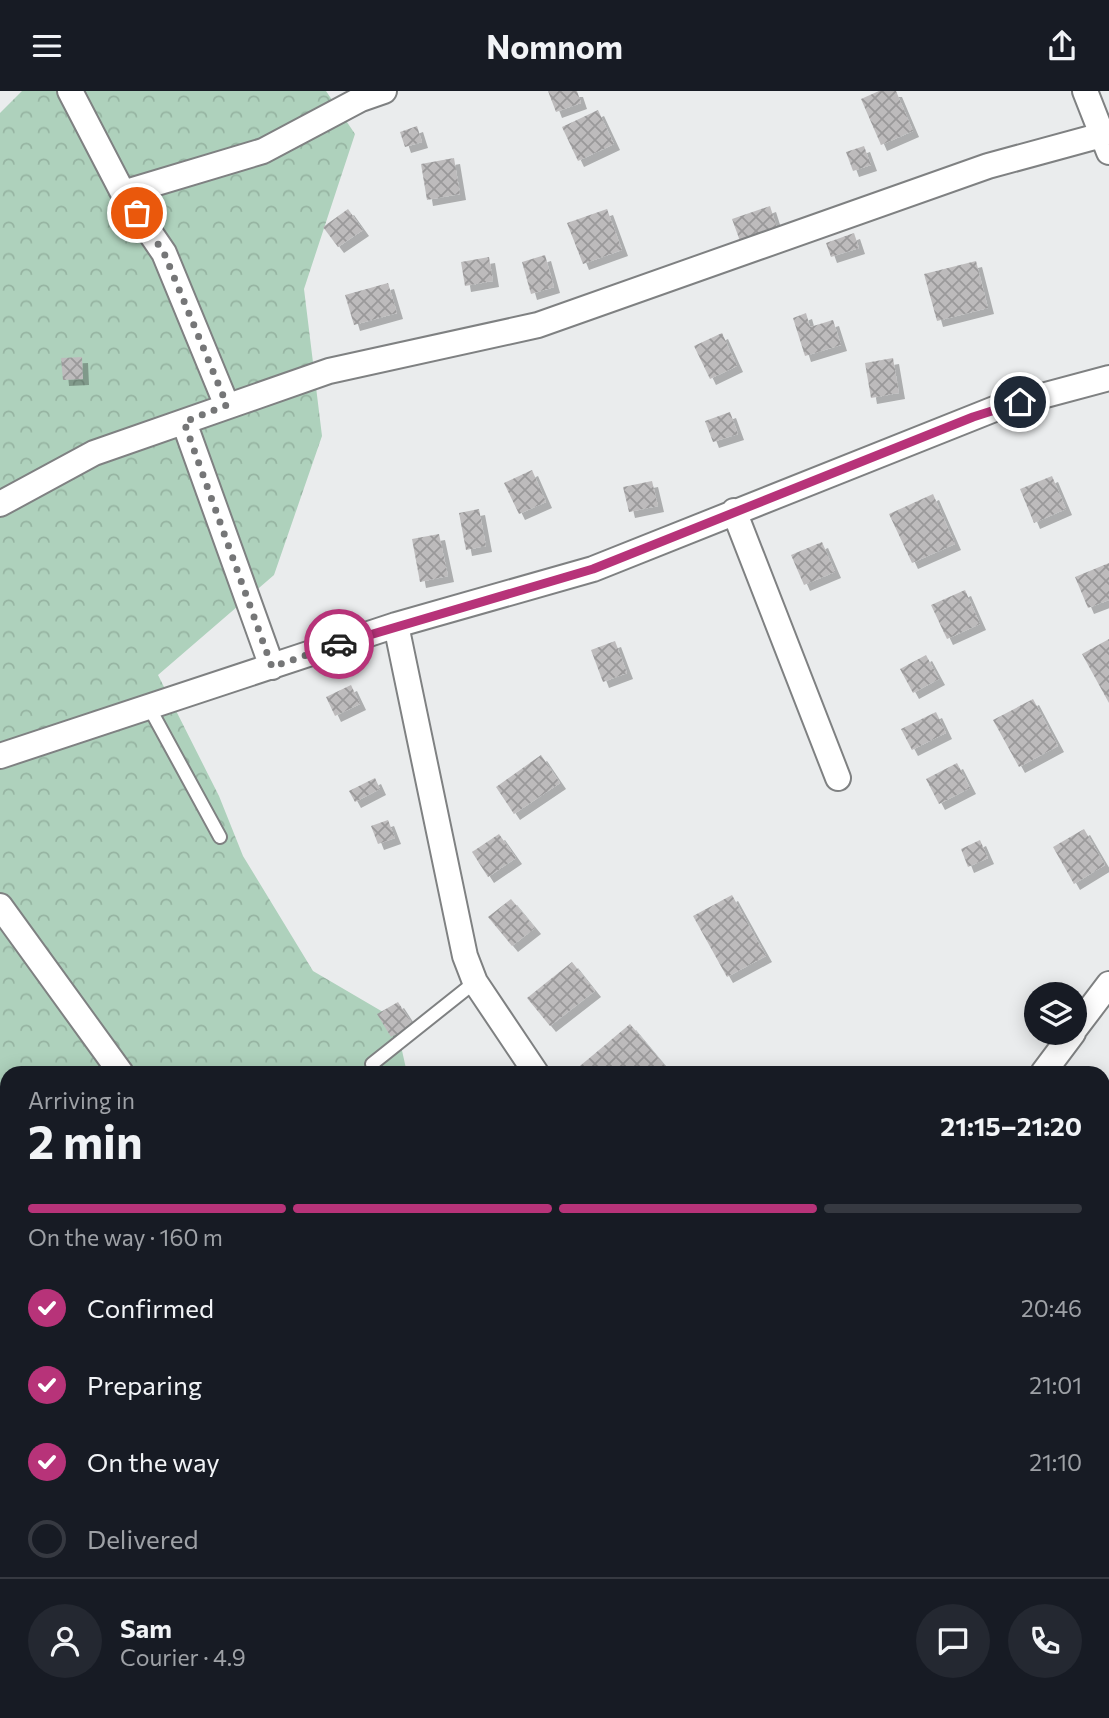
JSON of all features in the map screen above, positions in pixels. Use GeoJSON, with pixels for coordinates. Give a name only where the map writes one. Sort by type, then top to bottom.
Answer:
{"type":"FeatureCollection","features":[{"type":"Feature","properties":{"kind":"street"},"geometry":{"type":"LineString","coordinates":[[70,91],[123,193],[164,253],[227,405]]}},
{"type":"Feature","properties":{"kind":"street"},"geometry":{"type":"LineString","coordinates":[[123,193],[264,151],[361,99],[384,91]]}},
{"type":"Feature","properties":{"kind":"street"},"geometry":{"type":"LineString","coordinates":[[0,504],[94,453],[329,371],[538,325],[988,166],[1106,144],[1085,91]]}},
{"type":"Feature","properties":{"kind":"street"},"geometry":{"type":"LineString","coordinates":[[0,756],[396,625],[593,569],[997,408],[1109,378]]}},
{"type":"Feature","properties":{"kind":"street"},"geometry":{"type":"LineString","coordinates":[[184,422],[272,667]]}},
{"type":"Feature","properties":{"kind":"street"},"geometry":{"type":"LineString","coordinates":[[734,511],[838,778]]}},
{"type":"Feature","properties":{"kind":"street"},"geometry":{"type":"LineString","coordinates":[[396,625],[465,956],[475,982],[531,1066]]}},
{"type":"Feature","properties":{"kind":"street"},"geometry":{"type":"LineString","coordinates":[[0,906],[116,1066]]}},
{"type":"Feature","properties":{"kind":"street"},"geometry":{"type":"LineString","coordinates":[[1087,1014],[1109,984]]}},
{"type":"Feature","properties":{"kind":"street"},"geometry":{"type":"LineString","coordinates":[[1048,1066],[1064,1045]]}},
{"type":"Feature","properties":{"kind":"lane"},"geometry":{"type":"LineString","coordinates":[[149,707],[220,837]]}},
{"type":"Feature","properties":{"kind":"lane"},"geometry":{"type":"LineString","coordinates":[[372,1064],[475,982]]}},
{"type":"Feature","properties":{"kind":"green space"},"geometry":{"type":"Polygon","coordinates":[[[22,91],[326,91],[355,134],[304,289],[322,436],[274,575],[158,675],[219,796],[243,856],[313,971],[395,1019],[405,1066],[0,1066],[0,113],[22,91]]]}},
{"type":"Feature","properties":{"kind":"building"},"geometry":{"type":"Polygon","coordinates":[[[548,91],[577,91],[581,103],[556,112],[548,91]]]}},
{"type":"Feature","properties":{"kind":"building"},"geometry":{"type":"Polygon","coordinates":[[[879,91],[896,91],[913,131],[881,145],[861,99],[879,91]]]}},
{"type":"Feature","properties":{"kind":"building"},"geometry":{"type":"Polygon","coordinates":[[[598,110],[614,144],[578,161],[562,127],[598,110]]]}},
{"type":"Feature","properties":{"kind":"building"},"geometry":{"type":"Polygon","coordinates":[[[417,126],[422,142],[405,147],[400,132],[417,126]]]}},
{"type":"Feature","properties":{"kind":"building"},"geometry":{"type":"Polygon","coordinates":[[[864,146],[871,165],[853,171],[846,152],[864,146]]]}},
{"type":"Feature","properties":{"kind":"building"},"geometry":{"type":"Polygon","coordinates":[[[454,158],[460,194],[427,200],[421,164],[454,158]]]}},
{"type":"Feature","properties":{"kind":"building"},"geometry":{"type":"Polygon","coordinates":[[[770,206],[777,228],[740,241],[732,219],[770,206]]]}},
{"type":"Feature","properties":{"kind":"building"},"geometry":{"type":"Polygon","coordinates":[[[348,209],[363,230],[338,247],[323,227],[348,209]]]}},
{"type":"Feature","properties":{"kind":"building"},"geometry":{"type":"Polygon","coordinates":[[[607,209],[622,250],[583,264],[567,223],[607,209]]]}},
{"type":"Feature","properties":{"kind":"building"},"geometry":{"type":"Polygon","coordinates":[[[854,233],[859,248],[831,257],[826,243],[854,233]]]}},
{"type":"Feature","properties":{"kind":"building"},"geometry":{"type":"Polygon","coordinates":[[[545,255],[554,287],[531,294],[522,262],[545,255]]]}},
{"type":"Feature","properties":{"kind":"building"},"geometry":{"type":"Polygon","coordinates":[[[489,257],[493,281],[465,286],[461,262],[489,257]]]}},
{"type":"Feature","properties":{"kind":"building"},"geometry":{"type":"Polygon","coordinates":[[[976,261],[988,308],[937,321],[924,274],[976,261]]]}},
{"type":"Feature","properties":{"kind":"building"},"geometry":{"type":"Polygon","coordinates":[[[388,283],[397,313],[354,325],[345,295],[388,283]]]}},
{"type":"Feature","properties":{"kind":"building"},"geometry":{"type":"Polygon","coordinates":[[[806,313],[810,327],[833,320],[841,345],[805,356],[793,318],[806,313]]]}},
{"type":"Feature","properties":{"kind":"building"},"geometry":{"type":"Polygon","coordinates":[[[722,333],[737,366],[710,379],[694,346],[722,333]]]}},
{"type":"Feature","properties":{"kind":"building"},"geometry":{"type":"Polygon","coordinates":[[[82,357],[83,379],[63,380],[61,358],[82,357]]]}},
{"type":"Feature","properties":{"kind":"building"},"geometry":{"type":"Polygon","coordinates":[[[893,358],[899,393],[871,398],[865,363],[893,358]]]}},
{"type":"Feature","properties":{"kind":"building"},"geometry":{"type":"Polygon","coordinates":[[[730,412],[738,434],[713,442],[705,421],[730,412]]]}},
{"type":"Feature","properties":{"kind":"building"},"geometry":{"type":"Polygon","coordinates":[[[532,470],[546,502],[519,514],[504,483],[532,470]]]}},
{"type":"Feature","properties":{"kind":"building"},"geometry":{"type":"Polygon","coordinates":[[[1052,476],[1066,509],[1034,523],[1020,489],[1052,476]]]}},
{"type":"Feature","properties":{"kind":"building"},"geometry":{"type":"Polygon","coordinates":[[[652,481],[658,506],[629,512],[623,487],[652,481]]]}},
{"type":"Feature","properties":{"kind":"building"},"geometry":{"type":"Polygon","coordinates":[[[933,494],[955,544],[912,563],[889,514],[933,494]]]}},
{"type":"Feature","properties":{"kind":"building"},"geometry":{"type":"Polygon","coordinates":[[[479,509],[486,546],[466,550],[459,513],[479,509]]]}},
{"type":"Feature","properties":{"kind":"building"},"geometry":{"type":"Polygon","coordinates":[[[439,534],[448,576],[420,582],[412,539],[439,534]]]}},
{"type":"Feature","properties":{"kind":"building"},"geometry":{"type":"Polygon","coordinates":[[[822,542],[835,572],[804,585],[791,555],[822,542]]]}},
{"type":"Feature","properties":{"kind":"building"},"geometry":{"type":"Polygon","coordinates":[[[1109,563],[1109,600],[1088,608],[1075,577],[1109,563]]]}},
{"type":"Feature","properties":{"kind":"building"},"geometry":{"type":"Polygon","coordinates":[[[965,590],[980,624],[947,639],[931,605],[965,590]]]}},
{"type":"Feature","properties":{"kind":"building"},"geometry":{"type":"Polygon","coordinates":[[[1109,639],[1109,703],[1082,654],[1109,639]]]}},
{"type":"Feature","properties":{"kind":"building"},"geometry":{"type":"Polygon","coordinates":[[[615,641],[627,673],[603,682],[591,650],[615,641]]]}},
{"type":"Feature","properties":{"kind":"building"},"geometry":{"type":"Polygon","coordinates":[[[926,655],[939,679],[913,693],[900,669],[926,655]]]}},
{"type":"Feature","properties":{"kind":"building"},"geometry":{"type":"Polygon","coordinates":[[[351,685],[360,704],[335,716],[326,697],[351,685]]]}},
{"type":"Feature","properties":{"kind":"building"},"geometry":{"type":"Polygon","coordinates":[[[1033,699],[1058,746],[1019,767],[993,720],[1033,699]]]}},
{"type":"Feature","properties":{"kind":"building"},"geometry":{"type":"Polygon","coordinates":[[[936,712],[946,733],[912,750],[901,729],[936,712]]]}},
{"type":"Feature","properties":{"kind":"building"},"geometry":{"type":"Polygon","coordinates":[[[541,755],[560,783],[514,814],[496,787],[541,755]]]}},
{"type":"Feature","properties":{"kind":"building"},"geometry":{"type":"Polygon","coordinates":[[[957,763],[970,788],[939,804],[926,779],[957,763]]]}},
{"type":"Feature","properties":{"kind":"building"},"geometry":{"type":"Polygon","coordinates":[[[375,778],[380,789],[355,802],[349,791],[375,778]]]}},
{"type":"Feature","properties":{"kind":"building"},"geometry":{"type":"Polygon","coordinates":[[[388,820],[395,838],[378,844],[371,826],[388,820]]]}},
{"type":"Feature","properties":{"kind":"building"},"geometry":{"type":"Polygon","coordinates":[[[1084,829],[1105,865],[1074,884],[1053,847],[1084,829]]]}},
{"type":"Feature","properties":{"kind":"building"},"geometry":{"type":"Polygon","coordinates":[[[499,834],[516,858],[488,877],[472,852],[499,834]]]}},
{"type":"Feature","properties":{"kind":"building"},"geometry":{"type":"Polygon","coordinates":[[[980,840],[988,858],[968,867],[961,849],[980,840]]]}},
{"type":"Feature","properties":{"kind":"building"},"geometry":{"type":"Polygon","coordinates":[[[732,895],[766,956],[727,977],[693,916],[732,895]]]}},
{"type":"Feature","properties":{"kind":"building"},"geometry":{"type":"Polygon","coordinates":[[[511,899],[535,928],[512,946],[488,917],[511,899]]]}},
{"type":"Feature","properties":{"kind":"building"},"geometry":{"type":"Polygon","coordinates":[[[572,962],[595,991],[550,1026],[527,998],[572,962]]]}},
{"type":"Feature","properties":{"kind":"building"},"geometry":{"type":"Polygon","coordinates":[[[398,1002],[413,1025],[391,1037],[377,1014],[398,1002]]]}},
{"type":"Feature","properties":{"kind":"building"},"geometry":{"type":"Polygon","coordinates":[[[630,1024],[665,1066],[580,1066],[630,1024]]]}},
{"type":"Feature","properties":{"kind":"way so far"},"geometry":{"type":"LineString","coordinates":[[137,213],[164,253],[227,405],[184,422],[272,667],[339,644]]}},
{"type":"Feature","properties":{"kind":"route"},"geometry":{"type":"LineString","coordinates":[[339,644],[593,569],[973,417],[1020,402]]}}]}
